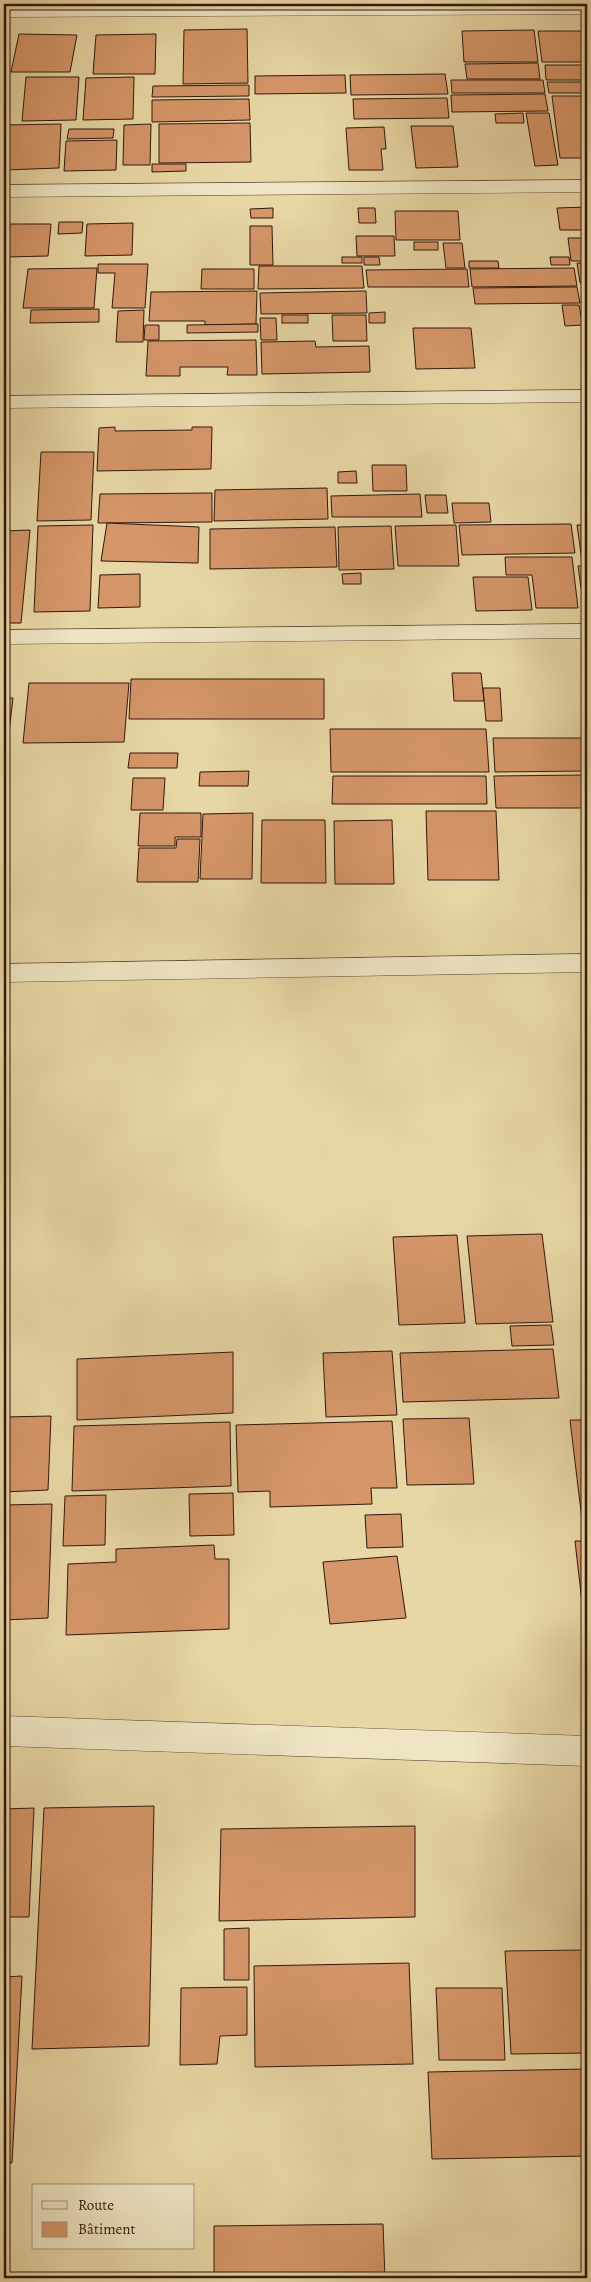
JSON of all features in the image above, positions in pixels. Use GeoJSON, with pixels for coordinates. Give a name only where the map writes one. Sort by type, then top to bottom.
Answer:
{"type":"FeatureCollection","features":[{"type":"Feature","properties":{"kind":"street"},"geometry":{"type":"LineString","coordinates":[[4,12],[587,9]]}},
{"type":"Feature","properties":{"kind":"street"},"geometry":{"type":"LineString","coordinates":[[4,191],[587,186]]}},
{"type":"Feature","properties":{"kind":"street"},"geometry":{"type":"LineString","coordinates":[[4,402],[587,396]]}},
{"type":"Feature","properties":{"kind":"street"},"geometry":{"type":"LineString","coordinates":[[4,638],[587,631]]}},
{"type":"Feature","properties":{"kind":"street"},"geometry":{"type":"LineString","coordinates":[[4,973],[587,963]]}},
{"type":"Feature","properties":{"kind":"street"},"geometry":{"type":"LineString","coordinates":[[4,1731],[587,1751]]}},
{"type":"Feature","properties":{"kind":"building"},"geometry":{"type":"Polygon","coordinates":[[[247,29],[248,83],[183,84],[184,30],[247,29]]]}},
{"type":"Feature","properties":{"kind":"building"},"geometry":{"type":"Polygon","coordinates":[[[534,30],[538,62],[464,62],[462,31],[534,30]]]}},
{"type":"Feature","properties":{"kind":"building"},"geometry":{"type":"Polygon","coordinates":[[[538,31],[587,31],[587,62],[542,62],[538,31]]]}},
{"type":"Feature","properties":{"kind":"building"},"geometry":{"type":"Polygon","coordinates":[[[19,34],[77,35],[70,72],[11,72],[19,34]]]}},
{"type":"Feature","properties":{"kind":"building"},"geometry":{"type":"Polygon","coordinates":[[[156,34],[155,74],[93,74],[96,35],[156,34]]]}},
{"type":"Feature","properties":{"kind":"building"},"geometry":{"type":"Polygon","coordinates":[[[538,63],[540,79],[467,79],[465,64],[538,63]]]}},
{"type":"Feature","properties":{"kind":"building"},"geometry":{"type":"Polygon","coordinates":[[[545,65],[587,65],[587,80],[546,80],[545,65]]]}},
{"type":"Feature","properties":{"kind":"building"},"geometry":{"type":"Polygon","coordinates":[[[445,74],[448,94],[351,95],[350,75],[445,74]]]}},
{"type":"Feature","properties":{"kind":"building"},"geometry":{"type":"Polygon","coordinates":[[[345,75],[346,93],[255,94],[255,76],[345,75]]]}},
{"type":"Feature","properties":{"kind":"building"},"geometry":{"type":"Polygon","coordinates":[[[26,77],[79,77],[76,120],[22,121],[26,77]]]}},
{"type":"Feature","properties":{"kind":"building"},"geometry":{"type":"Polygon","coordinates":[[[134,77],[133,119],[83,120],[86,78],[134,77]]]}},
{"type":"Feature","properties":{"kind":"building"},"geometry":{"type":"Polygon","coordinates":[[[451,80],[543,80],[545,93],[452,93],[451,80]]]}},
{"type":"Feature","properties":{"kind":"building"},"geometry":{"type":"Polygon","coordinates":[[[547,82],[587,82],[587,93],[549,93],[547,82]]]}},
{"type":"Feature","properties":{"kind":"building"},"geometry":{"type":"Polygon","coordinates":[[[249,85],[249,96],[152,97],[153,86],[249,85]]]}},
{"type":"Feature","properties":{"kind":"building"},"geometry":{"type":"Polygon","coordinates":[[[545,94],[548,111],[452,112],[451,95],[545,94]]]}},
{"type":"Feature","properties":{"kind":"building"},"geometry":{"type":"Polygon","coordinates":[[[552,96],[587,96],[587,158],[560,158],[552,96]]]}},
{"type":"Feature","properties":{"kind":"building"},"geometry":{"type":"Polygon","coordinates":[[[447,98],[449,118],[354,119],[353,99],[447,98]]]}},
{"type":"Feature","properties":{"kind":"building"},"geometry":{"type":"Polygon","coordinates":[[[249,99],[250,120],[152,122],[152,100],[249,99]]]}},
{"type":"Feature","properties":{"kind":"building"},"geometry":{"type":"Polygon","coordinates":[[[523,113],[524,123],[496,123],[495,114],[523,113]]]}},
{"type":"Feature","properties":{"kind":"building"},"geometry":{"type":"Polygon","coordinates":[[[526,113],[549,113],[558,165],[535,166],[526,113]]]}},
{"type":"Feature","properties":{"kind":"building"},"geometry":{"type":"Polygon","coordinates":[[[250,123],[251,162],[159,163],[159,124],[250,123]]]}},
{"type":"Feature","properties":{"kind":"building"},"geometry":{"type":"Polygon","coordinates":[[[61,124],[59,168],[4,170],[4,125],[61,124]]]}},
{"type":"Feature","properties":{"kind":"building"},"geometry":{"type":"Polygon","coordinates":[[[151,124],[150,165],[123,165],[124,125],[151,124]]]}},
{"type":"Feature","properties":{"kind":"building"},"geometry":{"type":"Polygon","coordinates":[[[411,126],[453,126],[458,167],[416,168],[411,126]]]}},
{"type":"Feature","properties":{"kind":"building"},"geometry":{"type":"Polygon","coordinates":[[[384,127],[386,149],[381,149],[383,170],[349,170],[346,128],[384,127]]]}},
{"type":"Feature","properties":{"kind":"building"},"geometry":{"type":"Polygon","coordinates":[[[69,129],[114,129],[113,138],[67,139],[69,129]]]}},
{"type":"Feature","properties":{"kind":"building"},"geometry":{"type":"Polygon","coordinates":[[[117,140],[116,170],[64,171],[66,141],[117,140]]]}},
{"type":"Feature","properties":{"kind":"building"},"geometry":{"type":"Polygon","coordinates":[[[152,164],[186,164],[186,171],[152,172],[152,164]]]}},
{"type":"Feature","properties":{"kind":"building"},"geometry":{"type":"Polygon","coordinates":[[[587,207],[587,230],[560,230],[557,208],[587,207]]]}},
{"type":"Feature","properties":{"kind":"building"},"geometry":{"type":"Polygon","coordinates":[[[273,208],[273,218],[251,218],[250,209],[273,208]]]}},
{"type":"Feature","properties":{"kind":"building"},"geometry":{"type":"Polygon","coordinates":[[[358,208],[375,208],[376,223],[359,223],[358,208]]]}},
{"type":"Feature","properties":{"kind":"building"},"geometry":{"type":"Polygon","coordinates":[[[395,211],[458,211],[460,240],[396,240],[395,211]]]}},
{"type":"Feature","properties":{"kind":"building"},"geometry":{"type":"Polygon","coordinates":[[[59,222],[83,222],[82,233],[58,234],[59,222]]]}},
{"type":"Feature","properties":{"kind":"building"},"geometry":{"type":"Polygon","coordinates":[[[133,223],[132,255],[85,256],[87,224],[133,223]]]}},
{"type":"Feature","properties":{"kind":"building"},"geometry":{"type":"Polygon","coordinates":[[[10,224],[51,224],[48,256],[6,257],[10,224]]]}},
{"type":"Feature","properties":{"kind":"building"},"geometry":{"type":"Polygon","coordinates":[[[250,226],[272,226],[273,265],[250,265],[250,226]]]}},
{"type":"Feature","properties":{"kind":"building"},"geometry":{"type":"Polygon","coordinates":[[[356,236],[394,236],[395,256],[357,256],[356,236]]]}},
{"type":"Feature","properties":{"kind":"building"},"geometry":{"type":"Polygon","coordinates":[[[568,238],[586,238],[587,261],[571,261],[568,238]]]}},
{"type":"Feature","properties":{"kind":"building"},"geometry":{"type":"Polygon","coordinates":[[[414,242],[438,242],[438,250],[414,250],[414,242]]]}},
{"type":"Feature","properties":{"kind":"building"},"geometry":{"type":"Polygon","coordinates":[[[443,243],[462,243],[465,268],[446,268],[443,243]]]}},
{"type":"Feature","properties":{"kind":"building"},"geometry":{"type":"Polygon","coordinates":[[[342,257],[362,257],[362,263],[342,263],[342,257]]]}},
{"type":"Feature","properties":{"kind":"building"},"geometry":{"type":"Polygon","coordinates":[[[364,257],[379,257],[380,265],[364,265],[364,257]]]}},
{"type":"Feature","properties":{"kind":"building"},"geometry":{"type":"Polygon","coordinates":[[[550,257],[569,257],[570,265],[551,265],[550,257]]]}},
{"type":"Feature","properties":{"kind":"building"},"geometry":{"type":"Polygon","coordinates":[[[469,261],[498,261],[499,268],[469,268],[469,261]]]}},
{"type":"Feature","properties":{"kind":"building"},"geometry":{"type":"Polygon","coordinates":[[[577,263],[587,263],[587,283],[580,283],[577,263]]]}},
{"type":"Feature","properties":{"kind":"building"},"geometry":{"type":"Polygon","coordinates":[[[98,264],[148,264],[145,308],[112,308],[115,273],[98,273],[98,264]]]}},
{"type":"Feature","properties":{"kind":"building"},"geometry":{"type":"Polygon","coordinates":[[[259,266],[362,266],[364,288],[258,289],[259,266]]]}},
{"type":"Feature","properties":{"kind":"building"},"geometry":{"type":"Polygon","coordinates":[[[97,268],[94,308],[23,308],[28,269],[97,268]]]}},
{"type":"Feature","properties":{"kind":"building"},"geometry":{"type":"Polygon","coordinates":[[[574,268],[577,286],[472,287],[470,269],[574,268]]]}},
{"type":"Feature","properties":{"kind":"building"},"geometry":{"type":"Polygon","coordinates":[[[202,269],[254,269],[254,289],[201,289],[202,269]]]}},
{"type":"Feature","properties":{"kind":"building"},"geometry":{"type":"Polygon","coordinates":[[[467,269],[469,287],[368,287],[366,270],[467,269]]]}},
{"type":"Feature","properties":{"kind":"building"},"geometry":{"type":"Polygon","coordinates":[[[577,287],[580,303],[475,304],[473,288],[577,287]]]}},
{"type":"Feature","properties":{"kind":"building"},"geometry":{"type":"Polygon","coordinates":[[[582,287],[587,287],[587,309],[586,309],[582,287]]]}},
{"type":"Feature","properties":{"kind":"building"},"geometry":{"type":"Polygon","coordinates":[[[257,291],[256,324],[205,325],[205,321],[149,321],[151,292],[257,291]]]}},
{"type":"Feature","properties":{"kind":"building"},"geometry":{"type":"Polygon","coordinates":[[[366,291],[367,313],[261,314],[260,293],[366,291]]]}},
{"type":"Feature","properties":{"kind":"building"},"geometry":{"type":"Polygon","coordinates":[[[562,305],[579,305],[583,325],[565,326],[562,305]]]}},
{"type":"Feature","properties":{"kind":"building"},"geometry":{"type":"Polygon","coordinates":[[[99,309],[99,322],[30,323],[31,310],[99,309]]]}},
{"type":"Feature","properties":{"kind":"building"},"geometry":{"type":"Polygon","coordinates":[[[144,310],[143,342],[116,342],[118,311],[144,310]]]}},
{"type":"Feature","properties":{"kind":"building"},"geometry":{"type":"Polygon","coordinates":[[[582,311],[587,311],[587,337],[585,337],[582,311]]]}},
{"type":"Feature","properties":{"kind":"building"},"geometry":{"type":"Polygon","coordinates":[[[385,312],[385,323],[369,323],[369,313],[385,312]]]}},
{"type":"Feature","properties":{"kind":"building"},"geometry":{"type":"Polygon","coordinates":[[[282,315],[308,315],[308,323],[282,323],[282,315]]]}},
{"type":"Feature","properties":{"kind":"building"},"geometry":{"type":"Polygon","coordinates":[[[332,315],[366,315],[367,341],[333,341],[332,315]]]}},
{"type":"Feature","properties":{"kind":"building"},"geometry":{"type":"Polygon","coordinates":[[[260,318],[276,318],[277,340],[261,340],[260,318]]]}},
{"type":"Feature","properties":{"kind":"building"},"geometry":{"type":"Polygon","coordinates":[[[258,324],[258,332],[187,333],[187,325],[258,324]]]}},
{"type":"Feature","properties":{"kind":"building"},"geometry":{"type":"Polygon","coordinates":[[[145,325],[159,325],[159,340],[144,340],[145,325]]]}},
{"type":"Feature","properties":{"kind":"building"},"geometry":{"type":"Polygon","coordinates":[[[413,328],[471,328],[475,368],[416,369],[413,328]]]}},
{"type":"Feature","properties":{"kind":"building"},"geometry":{"type":"Polygon","coordinates":[[[256,340],[257,375],[227,375],[228,367],[180,367],[180,376],[146,376],[148,341],[256,340]]]}},
{"type":"Feature","properties":{"kind":"building"},"geometry":{"type":"Polygon","coordinates":[[[315,341],[316,347],[369,346],[370,372],[262,374],[261,342],[315,341]]]}},
{"type":"Feature","properties":{"kind":"building"},"geometry":{"type":"Polygon","coordinates":[[[115,427],[115,431],[192,430],[192,427],[212,427],[211,469],[97,471],[99,428],[115,427]]]}},
{"type":"Feature","properties":{"kind":"building"},"geometry":{"type":"Polygon","coordinates":[[[41,452],[94,452],[91,520],[37,521],[41,452]]]}},
{"type":"Feature","properties":{"kind":"building"},"geometry":{"type":"Polygon","coordinates":[[[372,465],[406,465],[407,491],[373,491],[372,465]]]}},
{"type":"Feature","properties":{"kind":"building"},"geometry":{"type":"Polygon","coordinates":[[[356,471],[357,483],[338,483],[338,472],[356,471]]]}},
{"type":"Feature","properties":{"kind":"building"},"geometry":{"type":"Polygon","coordinates":[[[327,488],[328,519],[214,521],[215,490],[327,488]]]}},
{"type":"Feature","properties":{"kind":"building"},"geometry":{"type":"Polygon","coordinates":[[[212,493],[212,522],[98,523],[100,494],[212,493]]]}},
{"type":"Feature","properties":{"kind":"building"},"geometry":{"type":"Polygon","coordinates":[[[420,494],[422,517],[332,517],[331,496],[420,494]]]}},
{"type":"Feature","properties":{"kind":"building"},"geometry":{"type":"Polygon","coordinates":[[[425,495],[446,495],[448,513],[427,513],[425,495]]]}},
{"type":"Feature","properties":{"kind":"building"},"geometry":{"type":"Polygon","coordinates":[[[452,503],[489,503],[491,522],[454,523],[452,503]]]}},
{"type":"Feature","properties":{"kind":"building"},"geometry":{"type":"Polygon","coordinates":[[[107,523],[199,527],[198,563],[101,561],[107,523]]]}},
{"type":"Feature","properties":{"kind":"building"},"geometry":{"type":"Polygon","coordinates":[[[571,524],[575,553],[462,555],[459,525],[571,524]]]}},
{"type":"Feature","properties":{"kind":"building"},"geometry":{"type":"Polygon","coordinates":[[[93,525],[90,611],[34,612],[38,526],[93,525]]]}},
{"type":"Feature","properties":{"kind":"building"},"geometry":{"type":"Polygon","coordinates":[[[456,525],[459,566],[398,566],[395,526],[456,525]]]}},
{"type":"Feature","properties":{"kind":"building"},"geometry":{"type":"Polygon","coordinates":[[[577,525],[587,525],[587,561],[582,561],[577,525]]]}},
{"type":"Feature","properties":{"kind":"building"},"geometry":{"type":"Polygon","coordinates":[[[391,526],[394,569],[339,570],[338,527],[391,526]]]}},
{"type":"Feature","properties":{"kind":"building"},"geometry":{"type":"Polygon","coordinates":[[[335,527],[337,567],[210,569],[210,529],[335,527]]]}},
{"type":"Feature","properties":{"kind":"building"},"geometry":{"type":"Polygon","coordinates":[[[30,530],[21,623],[4,623],[4,531],[30,530]]]}},
{"type":"Feature","properties":{"kind":"building"},"geometry":{"type":"Polygon","coordinates":[[[505,557],[572,557],[578,608],[536,608],[532,575],[506,575],[505,557]]]}},
{"type":"Feature","properties":{"kind":"building"},"geometry":{"type":"Polygon","coordinates":[[[578,566],[587,566],[587,588],[581,588],[578,566]]]}},
{"type":"Feature","properties":{"kind":"building"},"geometry":{"type":"Polygon","coordinates":[[[361,573],[361,584],[343,584],[342,574],[361,573]]]}},
{"type":"Feature","properties":{"kind":"building"},"geometry":{"type":"Polygon","coordinates":[[[140,574],[140,607],[98,608],[100,575],[140,574]]]}},
{"type":"Feature","properties":{"kind":"building"},"geometry":{"type":"Polygon","coordinates":[[[473,577],[528,577],[532,610],[476,611],[473,577]]]}},
{"type":"Feature","properties":{"kind":"building"},"geometry":{"type":"Polygon","coordinates":[[[452,673],[481,673],[484,701],[454,701],[452,673]]]}},
{"type":"Feature","properties":{"kind":"building"},"geometry":{"type":"Polygon","coordinates":[[[131,679],[324,679],[324,719],[129,719],[131,679]]]}},
{"type":"Feature","properties":{"kind":"building"},"geometry":{"type":"Polygon","coordinates":[[[29,683],[129,683],[124,742],[23,743],[29,683]]]}},
{"type":"Feature","properties":{"kind":"building"},"geometry":{"type":"Polygon","coordinates":[[[483,688],[500,688],[502,721],[486,721],[483,688]]]}},
{"type":"Feature","properties":{"kind":"building"},"geometry":{"type":"Polygon","coordinates":[[[4,698],[13,698],[8,741],[4,741],[4,698]]]}},
{"type":"Feature","properties":{"kind":"building"},"geometry":{"type":"Polygon","coordinates":[[[330,729],[486,729],[489,772],[331,772],[330,729]]]}},
{"type":"Feature","properties":{"kind":"building"},"geometry":{"type":"Polygon","coordinates":[[[493,738],[587,738],[587,771],[495,772],[493,738]]]}},
{"type":"Feature","properties":{"kind":"building"},"geometry":{"type":"Polygon","coordinates":[[[130,753],[178,753],[177,768],[128,768],[130,753]]]}},
{"type":"Feature","properties":{"kind":"building"},"geometry":{"type":"Polygon","coordinates":[[[249,771],[248,786],[199,786],[200,772],[249,771]]]}},
{"type":"Feature","properties":{"kind":"building"},"geometry":{"type":"Polygon","coordinates":[[[587,775],[587,808],[496,808],[494,776],[587,775]]]}},
{"type":"Feature","properties":{"kind":"building"},"geometry":{"type":"Polygon","coordinates":[[[333,776],[486,776],[487,804],[332,804],[333,776]]]}},
{"type":"Feature","properties":{"kind":"building"},"geometry":{"type":"Polygon","coordinates":[[[133,778],[165,778],[163,810],[131,810],[133,778]]]}},
{"type":"Feature","properties":{"kind":"building"},"geometry":{"type":"Polygon","coordinates":[[[426,811],[496,811],[499,880],[428,880],[426,811]]]}},
{"type":"Feature","properties":{"kind":"building"},"geometry":{"type":"Polygon","coordinates":[[[140,813],[201,813],[201,837],[175,837],[175,846],[138,846],[140,813]]]}},
{"type":"Feature","properties":{"kind":"building"},"geometry":{"type":"Polygon","coordinates":[[[253,813],[252,879],[200,879],[203,814],[253,813]]]}},
{"type":"Feature","properties":{"kind":"building"},"geometry":{"type":"Polygon","coordinates":[[[262,820],[325,820],[326,883],[261,883],[262,820]]]}},
{"type":"Feature","properties":{"kind":"building"},"geometry":{"type":"Polygon","coordinates":[[[392,820],[394,884],[335,884],[334,821],[392,820]]]}},
{"type":"Feature","properties":{"kind":"building"},"geometry":{"type":"Polygon","coordinates":[[[177,839],[200,839],[198,882],[137,882],[139,848],[176,848],[177,839]]]}},
{"type":"Feature","properties":{"kind":"building"},"geometry":{"type":"Polygon","coordinates":[[[542,1234],[553,1322],[476,1324],[467,1236],[542,1234]]]}},
{"type":"Feature","properties":{"kind":"building"},"geometry":{"type":"Polygon","coordinates":[[[457,1235],[465,1323],[399,1325],[393,1237],[457,1235]]]}},
{"type":"Feature","properties":{"kind":"building"},"geometry":{"type":"Polygon","coordinates":[[[551,1325],[554,1345],[512,1346],[510,1326],[551,1325]]]}},
{"type":"Feature","properties":{"kind":"building"},"geometry":{"type":"Polygon","coordinates":[[[553,1349],[559,1398],[403,1402],[400,1353],[553,1349]]]}},
{"type":"Feature","properties":{"kind":"building"},"geometry":{"type":"Polygon","coordinates":[[[392,1351],[397,1415],[326,1417],[323,1353],[392,1351]]]}},
{"type":"Feature","properties":{"kind":"building"},"geometry":{"type":"Polygon","coordinates":[[[233,1352],[233,1413],[77,1420],[77,1359],[233,1352]]]}},
{"type":"Feature","properties":{"kind":"building"},"geometry":{"type":"Polygon","coordinates":[[[51,1416],[48,1490],[4,1492],[4,1417],[51,1416]]]}},
{"type":"Feature","properties":{"kind":"building"},"geometry":{"type":"Polygon","coordinates":[[[469,1418],[474,1484],[407,1485],[403,1419],[469,1418]]]}},
{"type":"Feature","properties":{"kind":"building"},"geometry":{"type":"Polygon","coordinates":[[[570,1420],[587,1420],[587,1528],[583,1528],[570,1420]]]}},
{"type":"Feature","properties":{"kind":"building"},"geometry":{"type":"Polygon","coordinates":[[[392,1421],[397,1488],[371,1488],[372,1504],[270,1507],[270,1491],[238,1492],[236,1425],[392,1421]]]}},
{"type":"Feature","properties":{"kind":"building"},"geometry":{"type":"Polygon","coordinates":[[[230,1422],[231,1486],[72,1491],[74,1426],[230,1422]]]}},
{"type":"Feature","properties":{"kind":"building"},"geometry":{"type":"Polygon","coordinates":[[[233,1493],[234,1535],[190,1536],[189,1494],[233,1493]]]}},
{"type":"Feature","properties":{"kind":"building"},"geometry":{"type":"Polygon","coordinates":[[[106,1495],[105,1545],[63,1546],[65,1496],[106,1495]]]}},
{"type":"Feature","properties":{"kind":"building"},"geometry":{"type":"Polygon","coordinates":[[[52,1504],[48,1618],[4,1620],[4,1505],[52,1504]]]}},
{"type":"Feature","properties":{"kind":"building"},"geometry":{"type":"Polygon","coordinates":[[[401,1514],[403,1547],[367,1548],[365,1515],[401,1514]]]}},
{"type":"Feature","properties":{"kind":"building"},"geometry":{"type":"Polygon","coordinates":[[[575,1541],[587,1541],[587,1620],[584,1620],[575,1541]]]}},
{"type":"Feature","properties":{"kind":"building"},"geometry":{"type":"Polygon","coordinates":[[[214,1545],[215,1559],[229,1559],[229,1629],[66,1635],[68,1564],[116,1562],[116,1549],[214,1545]]]}},
{"type":"Feature","properties":{"kind":"building"},"geometry":{"type":"Polygon","coordinates":[[[397,1556],[406,1618],[330,1624],[323,1562],[397,1556]]]}},
{"type":"Feature","properties":{"kind":"building"},"geometry":{"type":"Polygon","coordinates":[[[154,1806],[149,2046],[32,2049],[44,1808],[154,1806]]]}},
{"type":"Feature","properties":{"kind":"building"},"geometry":{"type":"Polygon","coordinates":[[[34,1808],[29,1917],[4,1917],[4,1809],[34,1808]]]}},
{"type":"Feature","properties":{"kind":"building"},"geometry":{"type":"Polygon","coordinates":[[[415,1826],[415,1917],[219,1921],[221,1829],[415,1826]]]}},
{"type":"Feature","properties":{"kind":"building"},"geometry":{"type":"Polygon","coordinates":[[[249,1928],[249,1980],[224,1980],[224,1929],[249,1928]]]}},
{"type":"Feature","properties":{"kind":"building"},"geometry":{"type":"Polygon","coordinates":[[[587,1950],[587,2053],[511,2054],[505,1951],[587,1950]]]}},
{"type":"Feature","properties":{"kind":"building"},"geometry":{"type":"Polygon","coordinates":[[[409,1963],[413,2064],[255,2067],[254,1966],[409,1963]]]}},
{"type":"Feature","properties":{"kind":"building"},"geometry":{"type":"Polygon","coordinates":[[[22,1976],[12,2163],[4,2163],[4,1977],[22,1976]]]}},
{"type":"Feature","properties":{"kind":"building"},"geometry":{"type":"Polygon","coordinates":[[[247,1987],[247,2035],[220,2036],[217,2064],[180,2065],[181,1988],[247,1987]]]}},
{"type":"Feature","properties":{"kind":"building"},"geometry":{"type":"Polygon","coordinates":[[[436,1988],[502,1988],[505,2060],[439,2060],[436,1988]]]}},
{"type":"Feature","properties":{"kind":"building"},"geometry":{"type":"Polygon","coordinates":[[[587,2069],[587,2156],[432,2159],[428,2072],[587,2069]]]}},
{"type":"Feature","properties":{"kind":"building"},"geometry":{"type":"Polygon","coordinates":[[[383,2224],[385,2278],[214,2278],[214,2226],[383,2224]]]}}]}
